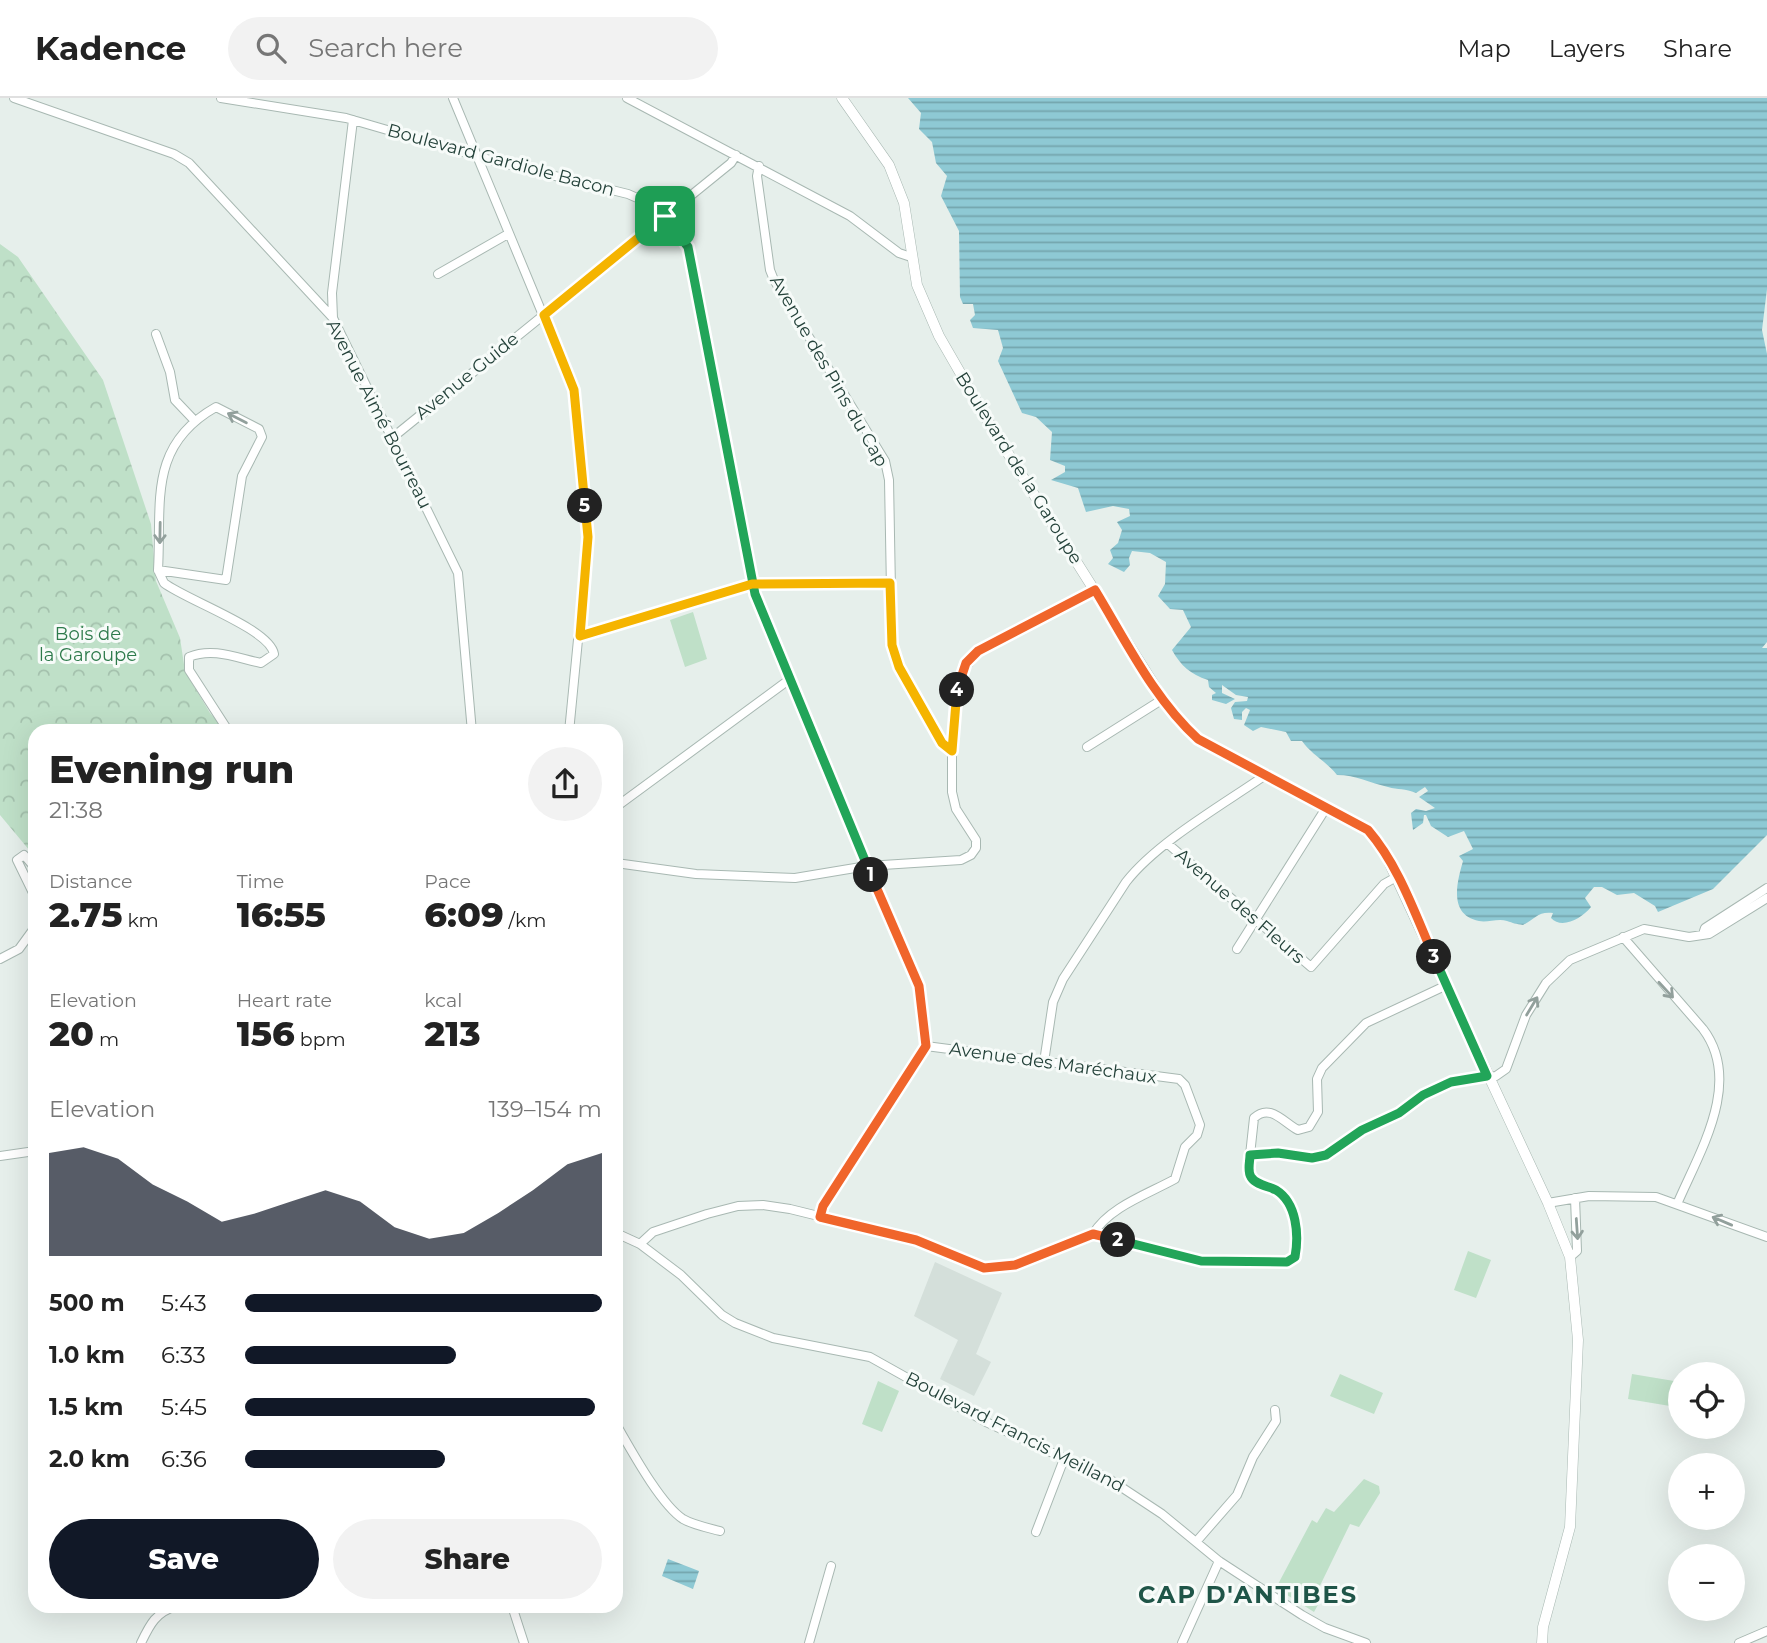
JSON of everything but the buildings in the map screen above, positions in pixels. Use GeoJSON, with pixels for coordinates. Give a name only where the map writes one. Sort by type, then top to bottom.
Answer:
{"type":"FeatureCollection","features":[{"type":"Feature","properties":{"kind":"street","name":"Avenue Aimé Bourreau"},"geometry":{"type":"LineString","coordinates":[[14,98],[174,154],[189,163],[332,318],[458,573],[471,724]]}},
{"type":"Feature","properties":{"kind":"street","name":"Boulevard Gardiole Bacon"},"geometry":{"type":"LineString","coordinates":[[221,98],[353,120],[628,194],[651,204],[665,216],[688,247],[733,469],[752,584],[919,986],[926,1046]]}},
{"type":"Feature","properties":{"kind":"street"},"geometry":{"type":"LineString","coordinates":[[453,98],[574,390],[588,537],[570,724]]}},
{"type":"Feature","properties":{"kind":"street"},"geometry":{"type":"LineString","coordinates":[[627,98],[850,216],[899,253],[911,257]]}},
{"type":"Feature","properties":{"kind":"street","name":"Boulevard de la Garoupe"},"geometry":{"type":"LineString","coordinates":[[842,98],[889,165],[904,203],[917,285],[939,336],[1163,699],[1179,721],[1198,739],[1368,830],[1381,845],[1398,876],[1487,1076],[1548,1203],[1570,1257],[1578,1340],[1570,1527],[1543,1627],[1542,1643]]}},
{"type":"Feature","properties":{"kind":"street"},"geometry":{"type":"LineString","coordinates":[[332,318],[332,293],[353,120]]}},
{"type":"Feature","properties":{"kind":"street","name":"Avenue Guide"},"geometry":{"type":"LineString","coordinates":[[392,438],[731,163],[736,155]]}},
{"type":"Feature","properties":{"kind":"street","name":"Avenue des Pins du Cap"},"geometry":{"type":"LineString","coordinates":[[759,166],[757,176],[770,270],[886,461],[889,480],[890,629],[899,667],[942,743],[952,751]]}},
{"type":"Feature","properties":{"kind":"street"},"geometry":{"type":"LineString","coordinates":[[438,274],[508,234]]}},
{"type":"Feature","properties":{"kind":"street"},"geometry":{"type":"LineString","coordinates":[[156,334],[170,372],[175,400],[194,419]]}},
{"type":"Feature","properties":{"kind":"street"},"geometry":{"type":"LineString","coordinates":[[158,570],[226,580],[242,477],[262,433],[216,407],[194,419],[176,443],[162,470],[158,570],[164,583],[173,590],[256,633],[273,649],[274,654],[261,663],[218,652],[200,652],[189,657],[189,670],[224,724]]}},
{"type":"Feature","properties":{"kind":"street"},"geometry":{"type":"LineString","coordinates":[[580,636],[752,584],[890,583]]}},
{"type":"Feature","properties":{"kind":"street"},"geometry":{"type":"LineString","coordinates":[[623,864],[696,874],[795,878],[867,866],[961,860],[971,855],[976,840],[956,809],[952,792],[957,685],[966,663],[978,651],[1095,590]]}},
{"type":"Feature","properties":{"kind":"street"},"geometry":{"type":"LineString","coordinates":[[623,802],[790,679]]}},
{"type":"Feature","properties":{"kind":"street"},"geometry":{"type":"LineString","coordinates":[[1087,747],[1163,699]]}},
{"type":"Feature","properties":{"kind":"street"},"geometry":{"type":"LineString","coordinates":[[1044,1062],[1053,1002],[1063,979],[1130,876],[1168,844],[1267,774]]}},
{"type":"Feature","properties":{"kind":"street"},"geometry":{"type":"LineString","coordinates":[[1237,949],[1326,808]]}},
{"type":"Feature","properties":{"kind":"street","name":"Avenue des Fleurs"},"geometry":{"type":"LineString","coordinates":[[1168,844],[1311,967],[1384,884],[1398,876]]}},
{"type":"Feature","properties":{"kind":"street"},"geometry":{"type":"LineString","coordinates":[[28,860],[24,855],[17,860],[28,883]]}},
{"type":"Feature","properties":{"kind":"street"},"geometry":{"type":"LineString","coordinates":[[1703,933],[1704,928],[1767,888]]}},
{"type":"Feature","properties":{"kind":"street"},"geometry":{"type":"LineString","coordinates":[[1250,1155],[1278,1153],[1312,1158],[1326,1155],[1362,1130],[1399,1113],[1423,1095],[1451,1082],[1496,1076],[1506,1069],[1526,1015],[1546,983],[1570,960],[1648,929],[1689,937],[1709,934],[1767,898]]}},
{"type":"Feature","properties":{"kind":"street"},"geometry":{"type":"LineString","coordinates":[[0,959],[19,949],[28,937]]}},
{"type":"Feature","properties":{"kind":"street"},"geometry":{"type":"LineString","coordinates":[[1623,937],[1703,1029],[1711,1040],[1717,1060],[1717,1114],[1678,1202]]}},
{"type":"Feature","properties":{"kind":"street"},"geometry":{"type":"LineString","coordinates":[[640,1244],[653,1232],[738,1206],[762,1205],[916,1240],[971,1264],[995,1269],[1015,1265],[1093,1234],[1201,1261],[1287,1262],[1295,1257],[1297,1245],[1293,1210],[1278,1191],[1253,1181],[1249,1173],[1254,1118],[1261,1112],[1268,1111],[1298,1130],[1309,1127],[1318,1112],[1317,1079],[1322,1068],[1366,1023],[1447,985]]}},
{"type":"Feature","properties":{"kind":"street"},"geometry":{"type":"LineString","coordinates":[[820,1217],[823,1206],[926,1046]]}},
{"type":"Feature","properties":{"kind":"street","name":"Avenue des Maréchaux"},"geometry":{"type":"LineString","coordinates":[[926,1046],[1179,1079],[1185,1085],[1200,1125],[1196,1135],[1185,1147],[1175,1179],[1121,1209],[1099,1224],[1093,1234]]}},
{"type":"Feature","properties":{"kind":"street"},"geometry":{"type":"LineString","coordinates":[[0,1156],[28,1152]]}},
{"type":"Feature","properties":{"kind":"street"},"geometry":{"type":"LineString","coordinates":[[1548,1203],[1575,1198],[1635,1195],[1678,1202],[1767,1237]]}},
{"type":"Feature","properties":{"kind":"street"},"geometry":{"type":"LineString","coordinates":[[1570,1257],[1577,1251],[1575,1198]]}},
{"type":"Feature","properties":{"kind":"street","name":"Boulevard Francis Meilland"},"geometry":{"type":"LineString","coordinates":[[623,1236],[640,1244],[681,1275],[722,1315],[735,1323],[773,1338],[870,1357],[986,1422],[1124,1488],[1219,1561],[1317,1624],[1366,1643]]}},
{"type":"Feature","properties":{"kind":"street"},"geometry":{"type":"LineString","coordinates":[[1196,1542],[1237,1495],[1253,1457],[1276,1421],[1275,1410]]}},
{"type":"Feature","properties":{"kind":"street"},"geometry":{"type":"LineString","coordinates":[[623,1436],[643,1470],[684,1520],[720,1531]]}},
{"type":"Feature","properties":{"kind":"street"},"geometry":{"type":"LineString","coordinates":[[1036,1532],[1064,1458]]}},
{"type":"Feature","properties":{"kind":"street"},"geometry":{"type":"LineString","coordinates":[[1182,1643],[1219,1561]]}},
{"type":"Feature","properties":{"kind":"street"},"geometry":{"type":"LineString","coordinates":[[809,1643],[831,1566]]}},
{"type":"Feature","properties":{"kind":"street"},"geometry":{"type":"LineString","coordinates":[[141,1643],[151,1621],[160,1613]]}},
{"type":"Feature","properties":{"kind":"street"},"geometry":{"type":"LineString","coordinates":[[514,1613],[524,1643]]}},
{"type":"Feature","properties":{"kind":"street"},"geometry":{"type":"LineString","coordinates":[[1739,1643],[1767,1631]]}},
{"type":"Feature","properties":{"kind":"shaded area"},"geometry":{"type":"Polygon","coordinates":[[[935,1262],[1002,1293],[976,1354],[991,1362],[974,1396],[940,1379],[958,1340],[914,1316],[935,1262]]]}},
{"type":"Feature","properties":{"kind":"green space","name":"Bois de la Garoupe"},"geometry":{"type":"Polygon","coordinates":[[[0,244],[18,257],[103,380],[151,524],[156,581],[180,638],[185,671],[210,713],[220,724],[28,724],[28,849],[0,815],[0,244]]]}},
{"type":"Feature","properties":{"kind":"green space"},"geometry":{"type":"Polygon","coordinates":[[[693,612],[707,659],[685,667],[670,620],[693,612]]]}},
{"type":"Feature","properties":{"kind":"green space"},"geometry":{"type":"Polygon","coordinates":[[[1468,1251],[1491,1260],[1476,1298],[1454,1290],[1468,1251]]]}},
{"type":"Feature","properties":{"kind":"green space"},"geometry":{"type":"Polygon","coordinates":[[[1340,1374],[1383,1393],[1374,1414],[1330,1396],[1340,1374]]]}},
{"type":"Feature","properties":{"kind":"green space"},"geometry":{"type":"Polygon","coordinates":[[[1632,1374],[1668,1380],[1668,1406],[1628,1399],[1632,1374]]]}},
{"type":"Feature","properties":{"kind":"green space"},"geometry":{"type":"Polygon","coordinates":[[[878,1381],[899,1391],[882,1432],[862,1424],[878,1381]]]}},
{"type":"Feature","properties":{"kind":"green space"},"geometry":{"type":"Polygon","coordinates":[[[1364,1479],[1379,1486],[1380,1493],[1359,1527],[1350,1524],[1313,1600],[1319,1603],[1314,1612],[1276,1588],[1312,1520],[1317,1523],[1326,1508],[1334,1512],[1364,1479]]]}},
{"type":"Feature","properties":{"kind":"water"},"geometry":{"type":"Polygon","coordinates":[[[908,98],[1767,98],[1767,289],[1762,330],[1767,354],[1767,642],[1762,648],[1767,648],[1767,835],[1713,889],[1658,912],[1655,906],[1634,893],[1617,895],[1602,887],[1594,887],[1585,898],[1591,907],[1566,923],[1551,918],[1553,913],[1540,914],[1523,925],[1504,920],[1479,921],[1469,918],[1463,912],[1457,897],[1463,861],[1459,856],[1473,849],[1464,831],[1448,837],[1431,826],[1426,815],[1423,823],[1413,830],[1411,813],[1416,809],[1426,811],[1435,808],[1419,797],[1428,791],[1425,787],[1416,793],[1337,775],[1302,741],[1291,741],[1286,732],[1261,727],[1253,731],[1244,725],[1250,710],[1246,708],[1242,712],[1242,720],[1234,719],[1231,708],[1235,702],[1247,701],[1248,697],[1236,695],[1222,685],[1222,693],[1235,699],[1226,704],[1212,700],[1212,695],[1216,693],[1209,687],[1208,680],[1187,669],[1172,650],[1191,627],[1183,610],[1170,609],[1158,596],[1165,584],[1166,562],[1150,553],[1132,551],[1130,565],[1124,572],[1108,564],[1113,558],[1110,550],[1118,543],[1122,530],[1117,522],[1130,516],[1129,509],[1113,506],[1086,512],[1078,488],[1051,480],[1065,472],[1065,466],[1050,460],[1052,432],[1036,417],[1022,413],[998,361],[1003,348],[998,330],[973,328],[970,320],[975,315],[973,304],[963,304],[960,297],[959,231],[941,196],[947,176],[936,163],[932,142],[919,129],[921,113],[908,98]]]}},
{"type":"Feature","properties":{"kind":"water"},"geometry":{"type":"Polygon","coordinates":[[[668,1559],[699,1571],[693,1589],[662,1576],[668,1559]]]}},
{"type":"Feature","properties":{"kind":"district","name":"CAP D'ANTIBES"},"geometry":{"type":"Point","coordinates":[1248,1595]}},
{"type":"Feature","properties":{"kind":"route"},"geometry":{"type":"LineString","coordinates":[[665,216],[544,315],[574,390],[588,537],[580,636],[752,584],[890,583],[890,629],[899,667],[942,743],[952,751],[956,694],[959,676],[966,663],[978,651],[1095,590],[1163,699],[1179,721],[1198,739],[1368,830],[1381,845],[1398,876],[1487,1076],[1451,1082],[1423,1095],[1399,1113],[1362,1130],[1326,1155],[1312,1158],[1278,1153],[1250,1155],[1249,1173],[1253,1181],[1278,1191],[1293,1210],[1297,1245],[1295,1257],[1287,1262],[1201,1261],[1093,1234],[1007,1268],[984,1268],[916,1240],[820,1217],[823,1206],[926,1046],[919,986],[755,594],[752,584],[733,469],[688,247],[665,216]]}}]}
